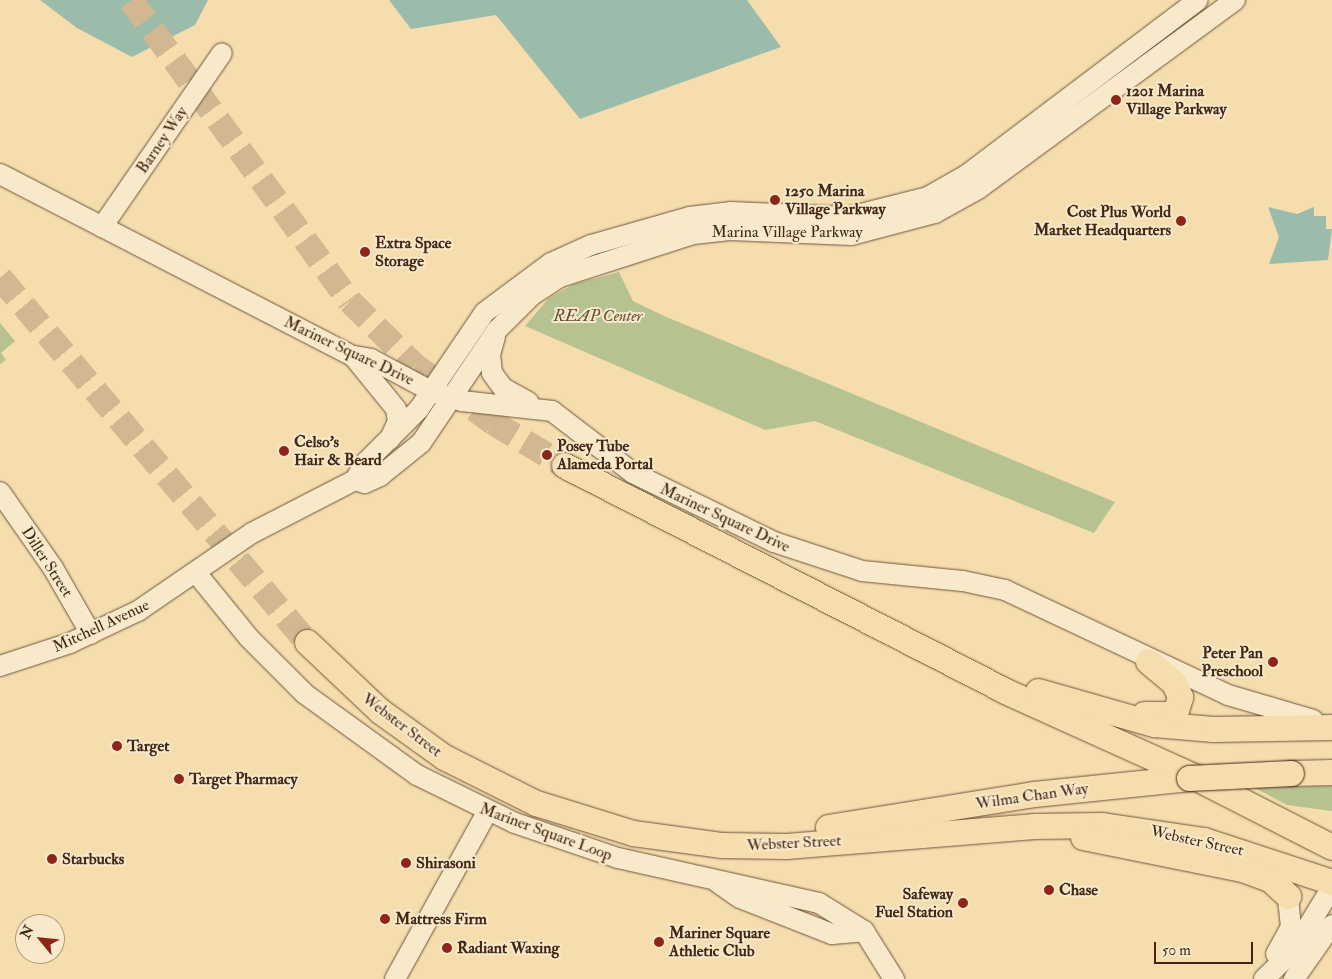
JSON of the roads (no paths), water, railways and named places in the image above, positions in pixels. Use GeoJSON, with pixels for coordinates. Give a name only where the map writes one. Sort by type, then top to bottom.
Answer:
{"type":"FeatureCollection","features":[{"type":"Feature","properties":{"kind":"main road"},"geometry":{"type":"LineString","coordinates":[[564,465],[934,653],[1332,847]]}},
{"type":"Feature","properties":{"kind":"main road","name":"Webster Street"},"geometry":{"type":"LineString","coordinates":[[307,642],[395,723],[501,787],[609,827],[735,846],[1033,826],[1102,825],[1183,836],[1254,853],[1332,882]]}},
{"type":"Feature","properties":{"kind":"main road"},"geometry":{"type":"LineString","coordinates":[[934,653],[1108,712],[1191,728],[1332,726]]}},
{"type":"Feature","properties":{"kind":"main road"},"geometry":{"type":"LineString","coordinates":[[1108,712],[1162,716],[1176,710],[1178,690],[1148,661]]}},
{"type":"Feature","properties":{"kind":"main road"},"geometry":{"type":"LineString","coordinates":[[1298,773],[1332,767]]}},
{"type":"Feature","properties":{"kind":"main road","name":"Wilma Chan Way"},"geometry":{"type":"LineString","coordinates":[[735,846],[1001,799],[1169,779],[1332,772]]}},
{"type":"Feature","properties":{"kind":"main road"},"geometry":{"type":"LineString","coordinates":[[1033,826],[1242,869],[1270,879],[1288,896]]}},
{"type":"Feature","properties":{"kind":"street","name":"Marina Village Parkway"},"geometry":{"type":"LineString","coordinates":[[431,391],[485,312],[551,262],[591,246],[690,217],[730,212],[849,217],[928,197],[968,174],[1198,0]]}},
{"type":"Feature","properties":{"kind":"street","name":"Marina Village Parkway"},"geometry":{"type":"LineString","coordinates":[[452,398],[497,330],[532,296],[560,277],[674,239],[730,230],[850,235],[935,213],[978,189],[1235,0]]}},
{"type":"Feature","properties":{"kind":"street","name":"Barney Way"},"geometry":{"type":"LineString","coordinates":[[102,227],[222,54]]}},
{"type":"Feature","properties":{"kind":"street","name":"Mariner Square Drive"},"geometry":{"type":"LineString","coordinates":[[0,174],[353,356],[371,359],[431,391],[452,398],[537,406],[567,418],[633,473],[774,542],[862,571],[963,581],[1005,590],[1148,661],[1250,704],[1332,726]]}},
{"type":"Feature","properties":{"kind":"street"},"geometry":{"type":"LineString","coordinates":[[497,330],[490,354],[492,373],[503,388],[537,406]]}},
{"type":"Feature","properties":{"kind":"street"},"geometry":{"type":"LineString","coordinates":[[353,356],[396,409],[395,431],[385,446]]}},
{"type":"Feature","properties":{"kind":"street"},"geometry":{"type":"LineString","coordinates":[[197,574],[272,521],[354,480],[366,462],[385,446],[431,391]]}},
{"type":"Feature","properties":{"kind":"street"},"geometry":{"type":"LineString","coordinates":[[354,480],[365,483],[407,456],[452,398]]}},
{"type":"Feature","properties":{"kind":"street","name":"Diller Street"},"geometry":{"type":"LineString","coordinates":[[0,492],[55,571],[91,634]]}},
{"type":"Feature","properties":{"kind":"street","name":"Mitchell Avenue"},"geometry":{"type":"LineString","coordinates":[[0,666],[91,634],[197,574]]}},
{"type":"Feature","properties":{"kind":"street","name":"Mariner Square Loop"},"geometry":{"type":"LineString","coordinates":[[197,574],[266,656],[324,710],[392,760],[487,812],[625,861],[820,903],[864,931],[894,979]]}},
{"type":"Feature","properties":{"kind":"street"},"geometry":{"type":"LineString","coordinates":[[395,979],[487,812]]}},
{"type":"Feature","properties":{"kind":"street"},"geometry":{"type":"LineString","coordinates":[[1264,979],[1293,951],[1332,887]]}},
{"type":"Feature","properties":{"kind":"street"},"geometry":{"type":"LineString","coordinates":[[1252,979],[1288,935],[1293,919],[1288,896]]}},
{"type":"Feature","properties":{"kind":"street"},"geometry":{"type":"LineString","coordinates":[[1294,979],[1332,925]]}},
{"type":"Feature","properties":{"kind":"tunnel"},"geometry":{"type":"LineString","coordinates":[[131,0],[350,301],[415,365],[493,422],[564,465]]}},
{"type":"Feature","properties":{"kind":"tunnel"},"geometry":{"type":"LineString","coordinates":[[0,277],[307,642]]}},
{"type":"Feature","properties":{"kind":"place","name":"1201 Marina Village Parkway"},"geometry":{"type":"Point","coordinates":[1116,100]}},
{"type":"Feature","properties":{"kind":"place","name":"1250 Marina Village Parkway"},"geometry":{"type":"Point","coordinates":[775,200]}},
{"type":"Feature","properties":{"kind":"place","name":"Cost Plus World Market Headquarters"},"geometry":{"type":"Point","coordinates":[1181,221]}},
{"type":"Feature","properties":{"kind":"place","name":"Extra Space Storage"},"geometry":{"type":"Point","coordinates":[365,252]}},
{"type":"Feature","properties":{"kind":"place","name":"Celso's Hair & Beard"},"geometry":{"type":"Point","coordinates":[284,451]}},
{"type":"Feature","properties":{"kind":"place","name":"Posey Tube Alameda Portal"},"geometry":{"type":"Point","coordinates":[547,455]}},
{"type":"Feature","properties":{"kind":"place","name":"Peter Pan Preschool"},"geometry":{"type":"Point","coordinates":[1273,662]}},
{"type":"Feature","properties":{"kind":"place","name":"Target"},"geometry":{"type":"Point","coordinates":[117,746]}},
{"type":"Feature","properties":{"kind":"place","name":"Target Pharmacy"},"geometry":{"type":"Point","coordinates":[179,779]}},
{"type":"Feature","properties":{"kind":"place","name":"Starbucks"},"geometry":{"type":"Point","coordinates":[52,859]}},
{"type":"Feature","properties":{"kind":"place","name":"Shirasoni"},"geometry":{"type":"Point","coordinates":[406,863]}},
{"type":"Feature","properties":{"kind":"place","name":"Chase"},"geometry":{"type":"Point","coordinates":[1049,890]}},
{"type":"Feature","properties":{"kind":"place","name":"Safeway Fuel Station"},"geometry":{"type":"Point","coordinates":[963,903]}},
{"type":"Feature","properties":{"kind":"place","name":"Mattress Firm"},"geometry":{"type":"Point","coordinates":[385,919]}},
{"type":"Feature","properties":{"kind":"place","name":"Mariner Square Athletic Club"},"geometry":{"type":"Point","coordinates":[659,942]}},
{"type":"Feature","properties":{"kind":"place","name":"Radiant Waxing"},"geometry":{"type":"Point","coordinates":[447,948]}},
{"type":"Feature","properties":{"kind":"park label","name":"REAP Center"},"geometry":{"type":"Point","coordinates":[598,316]}}]}
